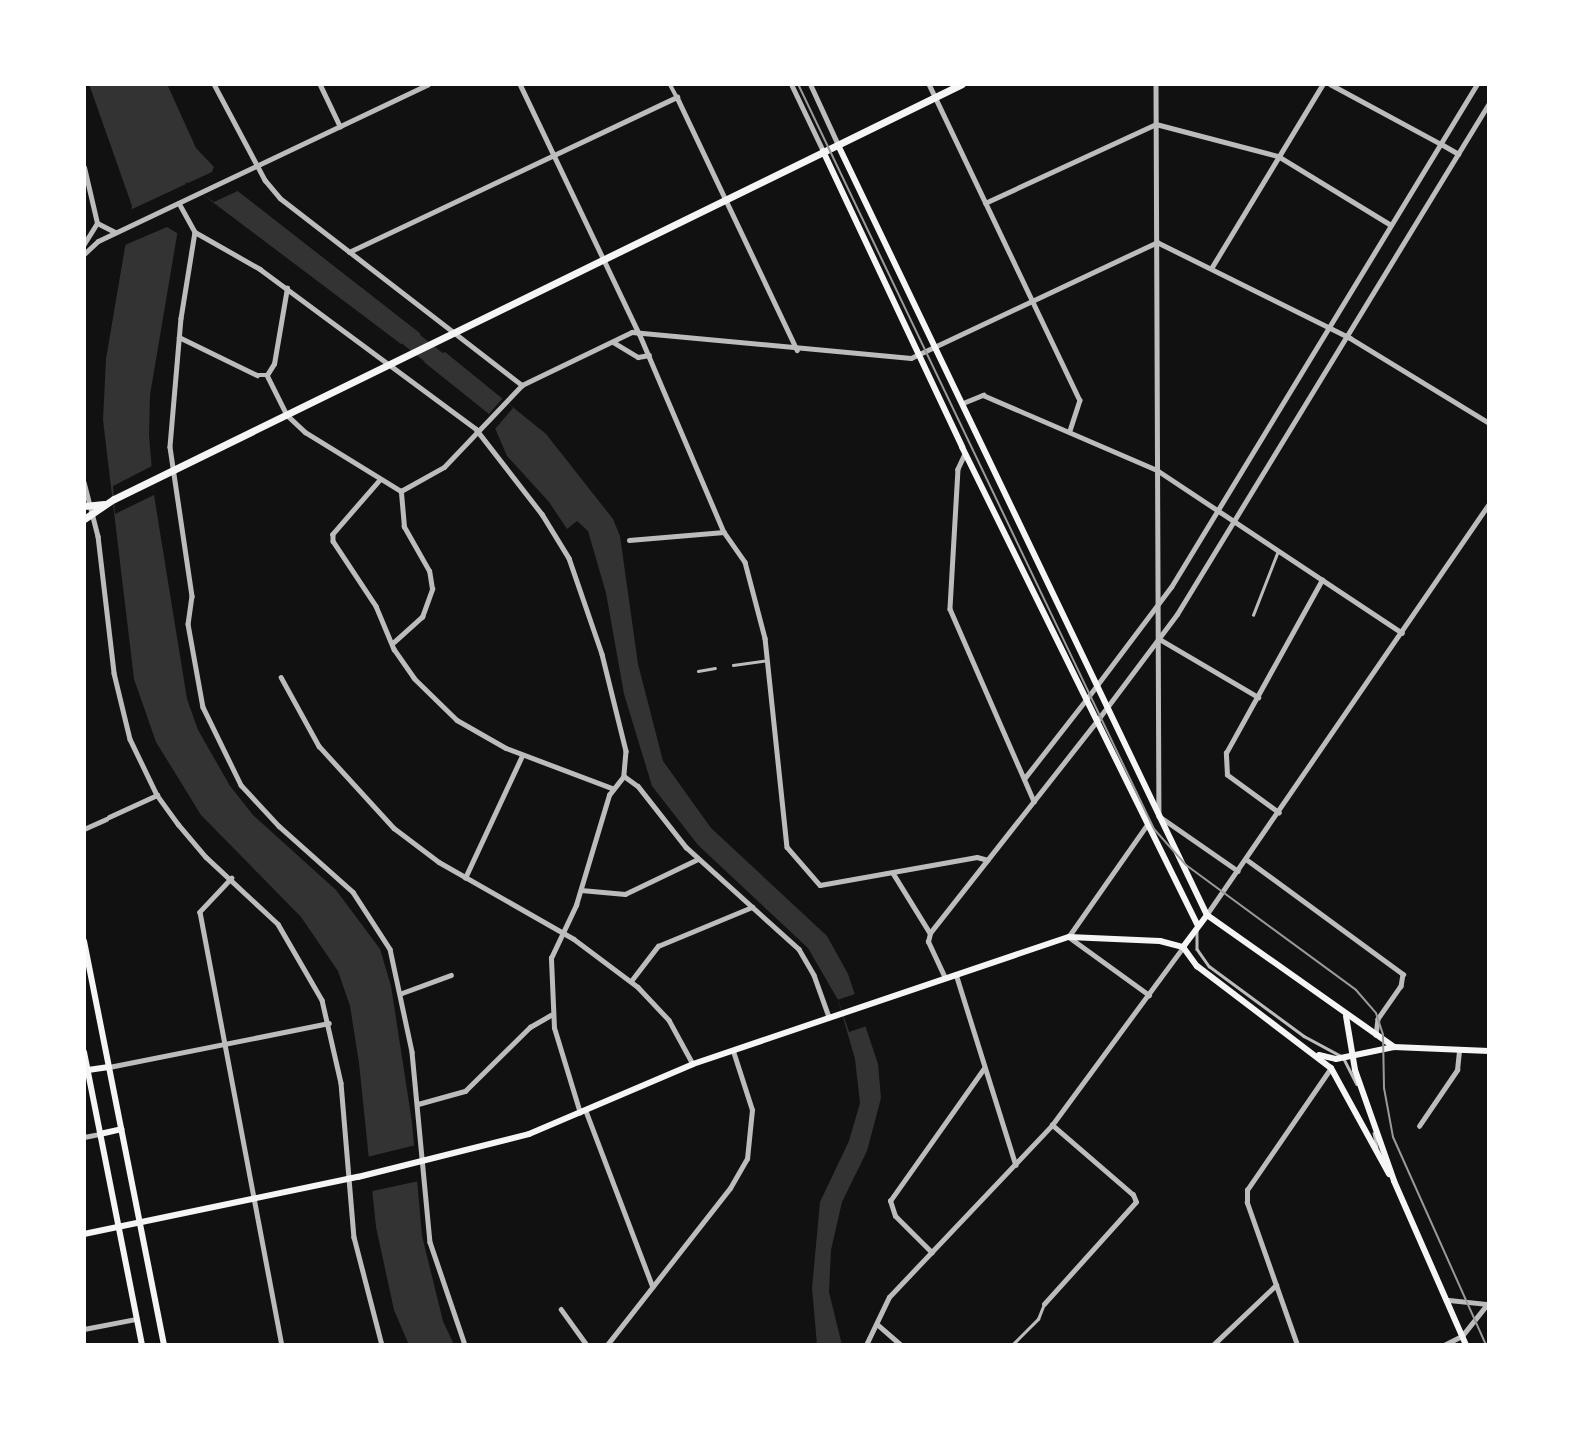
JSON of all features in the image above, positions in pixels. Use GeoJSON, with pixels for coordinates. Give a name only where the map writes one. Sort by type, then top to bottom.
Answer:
{"type":"FeatureCollection","features":[{"type":"Feature","properties":{"kind":"main road"},"geometry":{"type":"LineString","coordinates":[[88,517],[105,503],[962,84]]}},
{"type":"Feature","properties":{"kind":"main road"},"geometry":{"type":"LineString","coordinates":[[838,145],[1207,915],[1394,1047]]}},
{"type":"Feature","properties":{"kind":"main road"},"geometry":{"type":"LineString","coordinates":[[823,151],[965,453],[1146,827],[1198,926]]}},
{"type":"Feature","properties":{"kind":"main road"},"geometry":{"type":"LineString","coordinates":[[86,505],[105,503]]}},
{"type":"Feature","properties":{"kind":"main road"},"geometry":{"type":"LineString","coordinates":[[1183,947],[1207,915]]}},
{"type":"Feature","properties":{"kind":"main road"},"geometry":{"type":"LineString","coordinates":[[84,1234],[444,1158],[583,1112],[693,1063],[860,1008],[944,976],[1069,937],[1160,941],[1183,947],[1197,966],[1314,1052],[1331,1068],[1394,1181],[1449,1300],[1465,1345]]}},
{"type":"Feature","properties":{"kind":"main road"},"geometry":{"type":"LineString","coordinates":[[84,941],[164,1345]]}},
{"type":"Feature","properties":{"kind":"main road"},"geometry":{"type":"LineString","coordinates":[[1345,1014],[1352,1054],[1394,1181]]}},
{"type":"Feature","properties":{"kind":"main road"},"geometry":{"type":"LineString","coordinates":[[1314,1052],[1328,1059],[1394,1047],[1489,1051]]}},
{"type":"Feature","properties":{"kind":"main road"},"geometry":{"type":"LineString","coordinates":[[84,1052],[142,1345]]}},
{"type":"Feature","properties":{"kind":"main road"},"geometry":{"type":"LineString","coordinates":[[88,1070],[109,1066]]}},
{"type":"Feature","properties":{"kind":"main road"},"geometry":{"type":"LineString","coordinates":[[100,1133],[121,1129]]}},
{"type":"Feature","properties":{"kind":"street"},"geometry":{"type":"LineString","coordinates":[[214,84],[258,165],[280,198],[522,386]]}},
{"type":"Feature","properties":{"kind":"street"},"geometry":{"type":"LineString","coordinates":[[320,84],[340,126]]}},
{"type":"Feature","properties":{"kind":"street"},"geometry":{"type":"LineString","coordinates":[[84,254],[115,232],[428,84]]}},
{"type":"Feature","properties":{"kind":"street"},"geometry":{"type":"LineString","coordinates":[[520,84],[639,333],[724,531],[745,562],[762,619],[787,847],[820,885],[977,857],[988,860]]}},
{"type":"Feature","properties":{"kind":"street"},"geometry":{"type":"LineString","coordinates":[[670,84],[682,103],[797,350]]}},
{"type":"Feature","properties":{"kind":"street"},"geometry":{"type":"LineString","coordinates":[[791,84],[823,151]]}},
{"type":"Feature","properties":{"kind":"street"},"geometry":{"type":"LineString","coordinates":[[810,84],[838,145]]}},
{"type":"Feature","properties":{"kind":"street"},"geometry":{"type":"LineString","coordinates":[[929,84],[1080,400],[1070,431]]}},
{"type":"Feature","properties":{"kind":"street"},"geometry":{"type":"LineString","coordinates":[[1156,84],[1159,816],[1238,871]]}},
{"type":"Feature","properties":{"kind":"street"},"geometry":{"type":"LineString","coordinates":[[1212,267],[1323,84]]}},
{"type":"Feature","properties":{"kind":"street"},"geometry":{"type":"LineString","coordinates":[[1330,84],[1458,154]]}},
{"type":"Feature","properties":{"kind":"street"},"geometry":{"type":"LineString","coordinates":[[1024,779],[1159,604],[1478,84]]}},
{"type":"Feature","properties":{"kind":"street"},"geometry":{"type":"LineString","coordinates":[[349,251],[552,153],[677,97]]}},
{"type":"Feature","properties":{"kind":"street"},"geometry":{"type":"LineString","coordinates":[[944,976],[928,942],[930,933],[1160,639],[1489,103]]}},
{"type":"Feature","properties":{"kind":"street"},"geometry":{"type":"LineString","coordinates":[[985,203],[1156,124],[1278,156],[1391,225]]}},
{"type":"Feature","properties":{"kind":"street"},"geometry":{"type":"LineString","coordinates":[[84,167],[97,223],[84,244]]}},
{"type":"Feature","properties":{"kind":"street"},"geometry":{"type":"LineString","coordinates":[[84,186],[86,176]]}},
{"type":"Feature","properties":{"kind":"street"},"geometry":{"type":"LineString","coordinates":[[179,203],[195,232],[287,288],[480,434],[542,514],[569,558],[602,654],[626,751],[624,776],[612,789],[581,890],[551,958],[551,1014],[583,1112],[653,1287]]}},
{"type":"Feature","properties":{"kind":"street"},"geometry":{"type":"LineString","coordinates":[[97,223],[115,232]]}},
{"type":"Feature","properties":{"kind":"street"},"geometry":{"type":"LineString","coordinates":[[195,232],[179,337],[170,447],[192,596],[188,624],[203,707],[225,760],[256,803],[368,909],[390,949],[402,993],[418,1104],[430,1242],[465,1345]]}},
{"type":"Feature","properties":{"kind":"street"},"geometry":{"type":"LineString","coordinates":[[401,491],[433,475],[492,422],[522,386],[613,342],[639,333],[904,359],[919,355],[1157,242],[1329,327],[1489,423]]}},
{"type":"Feature","properties":{"kind":"street"},"geometry":{"type":"LineString","coordinates":[[267,374],[274,363],[287,288]]}},
{"type":"Feature","properties":{"kind":"street"},"geometry":{"type":"LineString","coordinates":[[179,337],[257,374],[267,374]]}},
{"type":"Feature","properties":{"kind":"street"},"geometry":{"type":"LineString","coordinates":[[613,342],[638,358],[649,355]]}},
{"type":"Feature","properties":{"kind":"street"},"geometry":{"type":"LineString","coordinates":[[267,374],[287,415],[380,480],[401,491]]}},
{"type":"Feature","properties":{"kind":"street"},"geometry":{"type":"LineString","coordinates":[[963,403],[983,395],[1157,470],[1402,633]]}},
{"type":"Feature","properties":{"kind":"street"},"geometry":{"type":"LineString","coordinates":[[965,453],[958,469],[950,609],[1034,801]]}},
{"type":"Feature","properties":{"kind":"street"},"geometry":{"type":"LineString","coordinates":[[380,480],[333,534],[333,541],[414,678],[440,706],[522,756],[612,789]]}},
{"type":"Feature","properties":{"kind":"street"},"geometry":{"type":"LineString","coordinates":[[84,482],[88,517],[98,536],[120,705],[130,739],[157,794],[206,857],[232,878],[294,946],[329,1023],[341,1083],[348,1180],[363,1279],[382,1345]]}},
{"type":"Feature","properties":{"kind":"street"},"geometry":{"type":"LineString","coordinates":[[394,642],[422,617],[432,589],[429,571],[404,527],[401,491]]}},
{"type":"Feature","properties":{"kind":"street"},"geometry":{"type":"LineString","coordinates":[[1207,915],[1489,504]]}},
{"type":"Feature","properties":{"kind":"street"},"geometry":{"type":"LineString","coordinates":[[629,540],[724,531]]}},
{"type":"Feature","properties":{"kind":"street"},"geometry":{"type":"LineString","coordinates":[[1279,813],[1225,771],[1228,748],[1322,580]]}},
{"type":"Feature","properties":{"kind":"street"},"geometry":{"type":"LineString","coordinates":[[1160,639],[1258,697]]}},
{"type":"Feature","properties":{"kind":"street"},"geometry":{"type":"LineString","coordinates":[[281,677],[306,726],[360,796],[409,841],[465,878],[562,932],[631,981],[669,1020],[693,1063]]}},
{"type":"Feature","properties":{"kind":"street"},"geometry":{"type":"LineString","coordinates":[[465,878],[522,756]]}},
{"type":"Feature","properties":{"kind":"street"},"geometry":{"type":"LineString","coordinates":[[624,776],[638,786],[698,859],[805,957],[829,1017]]}},
{"type":"Feature","properties":{"kind":"street"},"geometry":{"type":"LineString","coordinates":[[84,829],[157,794]]}},
{"type":"Feature","properties":{"kind":"street"},"geometry":{"type":"LineString","coordinates":[[1146,827],[1069,937],[1149,995]]}},
{"type":"Feature","properties":{"kind":"street"},"geometry":{"type":"LineString","coordinates":[[581,890],[620,895],[698,859]]}},
{"type":"Feature","properties":{"kind":"street"},"geometry":{"type":"LineString","coordinates":[[1246,859],[1403,974],[1401,986],[1378,1019],[1376,1036]]}},
{"type":"Feature","properties":{"kind":"street"},"geometry":{"type":"LineString","coordinates":[[893,873],[930,933]]}},
{"type":"Feature","properties":{"kind":"street"},"geometry":{"type":"LineString","coordinates":[[232,878],[200,912],[282,1345]]}},
{"type":"Feature","properties":{"kind":"street"},"geometry":{"type":"LineString","coordinates":[[631,981],[658,946],[752,907]]}},
{"type":"Feature","properties":{"kind":"street"},"geometry":{"type":"LineString","coordinates":[[866,1345],[889,1297],[1052,1125],[1183,947]]}},
{"type":"Feature","properties":{"kind":"street"},"geometry":{"type":"LineString","coordinates":[[956,974],[1016,1166]]}},
{"type":"Feature","properties":{"kind":"street"},"geometry":{"type":"LineString","coordinates":[[402,993],[452,975]]}},
{"type":"Feature","properties":{"kind":"street"},"geometry":{"type":"LineString","coordinates":[[418,1104],[465,1091],[530,1027],[551,1014]]}},
{"type":"Feature","properties":{"kind":"street"},"geometry":{"type":"LineString","coordinates":[[109,1066],[329,1023]]}},
{"type":"Feature","properties":{"kind":"street"},"geometry":{"type":"LineString","coordinates":[[607,1345],[730,1188],[747,1159],[752,1111],[732,1050]]}},
{"type":"Feature","properties":{"kind":"street"},"geometry":{"type":"LineString","coordinates":[[1419,1126],[1457,1070],[1459,1050]]}},
{"type":"Feature","properties":{"kind":"street"},"geometry":{"type":"LineString","coordinates":[[932,1253],[895,1216],[890,1201],[984,1068]]}},
{"type":"Feature","properties":{"kind":"street"},"geometry":{"type":"LineString","coordinates":[[1297,1345],[1247,1203],[1247,1190],[1331,1068]]}},
{"type":"Feature","properties":{"kind":"street"},"geometry":{"type":"LineString","coordinates":[[1044,1304],[1136,1202],[1133,1195],[1052,1125]]}},
{"type":"Feature","properties":{"kind":"street"},"geometry":{"type":"LineString","coordinates":[[84,1137],[100,1133]]}},
{"type":"Feature","properties":{"kind":"street"},"geometry":{"type":"LineString","coordinates":[[1213,1345],[1276,1285]]}},
{"type":"Feature","properties":{"kind":"street"},"geometry":{"type":"LineString","coordinates":[[1449,1300],[1488,1303]]}},
{"type":"Feature","properties":{"kind":"street"},"geometry":{"type":"LineString","coordinates":[[1444,1345],[1462,1336],[1488,1303]]}},
{"type":"Feature","properties":{"kind":"street"},"geometry":{"type":"LineString","coordinates":[[561,1309],[587,1345]]}},
{"type":"Feature","properties":{"kind":"street"},"geometry":{"type":"LineString","coordinates":[[84,1329],[137,1319]]}},
{"type":"Feature","properties":{"kind":"street"},"geometry":{"type":"LineString","coordinates":[[877,1324],[901,1345]]}},
{"type":"Feature","properties":{"kind":"lane"},"geometry":{"type":"LineString","coordinates":[[1253,615],[1279,551]]}},
{"type":"Feature","properties":{"kind":"lane"},"geometry":{"type":"LineString","coordinates":[[733,666],[767,660]]}},
{"type":"Feature","properties":{"kind":"lane"},"geometry":{"type":"LineString","coordinates":[[698,671],[715,668]]}},
{"type":"Feature","properties":{"kind":"lane"},"geometry":{"type":"LineString","coordinates":[[1198,926],[1199,955],[1215,972],[1304,1036],[1343,1058],[1394,1181]]}},
{"type":"Feature","properties":{"kind":"lane"},"geometry":{"type":"LineString","coordinates":[[1012,1345],[1038,1319],[1044,1304]]}},
{"type":"Feature","properties":{"kind":"shaded area"},"geometry":{"type":"Polygon","coordinates":[[[89,84],[167,84],[196,148],[214,167],[212,171],[421,334],[401,344],[186,182],[150,395],[149,435],[154,495],[187,699],[198,730],[230,786],[253,815],[336,890],[380,949],[391,986],[412,1122],[422,1236],[443,1321],[454,1345],[409,1345],[394,1310],[376,1227],[359,1063],[350,1006],[338,971],[301,917],[201,815],[156,742],[134,679],[103,420],[106,359],[132,206],[89,84]]]}},
{"type":"Feature","properties":{"kind":"shaded area"},"geometry":{"type":"Polygon","coordinates":[[[445,352],[546,434],[613,519],[620,536],[638,664],[663,761],[711,828],[827,936],[848,974],[878,1064],[881,1098],[867,1151],[842,1202],[831,1250],[829,1292],[842,1345],[817,1345],[812,1288],[820,1202],[849,1141],[860,1103],[855,1059],[838,1000],[808,948],[698,845],[652,786],[624,694],[606,593],[588,531],[577,521],[567,529],[549,502],[507,456],[489,414],[424,362],[445,352]]]}},
{"type":"Feature","properties":{"kind":"pier"},"geometry":{"type":"Polygon","coordinates":[[[214,171],[240,190],[214,202],[187,184],[179,242],[177,233],[167,227],[125,245],[128,211],[214,171]]]}},
{"type":"Feature","properties":{"kind":"pier"},"geometry":{"type":"Polygon","coordinates":[[[503,398],[513,408],[495,429],[489,414],[503,398]]]}},
{"type":"Feature","properties":{"kind":"pier"},"geometry":{"type":"Polygon","coordinates":[[[152,466],[154,495],[115,514],[113,486],[152,466]]]}},
{"type":"Feature","properties":{"kind":"pier"},"geometry":{"type":"Polygon","coordinates":[[[855,994],[866,1026],[849,1032],[838,1000],[855,994]]]}},
{"type":"Feature","properties":{"kind":"pier"},"geometry":{"type":"Polygon","coordinates":[[[416,1145],[419,1181],[368,1192],[363,1158],[416,1145]]]}},
{"type":"Feature","properties":{"kind":"waterway"},"geometry":{"type":"LineString","coordinates":[[393,325],[451,371]]}},
{"type":"Feature","properties":{"kind":"tram line"},"geometry":{"type":"LineString","coordinates":[[798,84],[1154,829],[1186,865],[1356,990],[1376,1013],[1383,1035],[1384,1088],[1393,1137],[1486,1345]]}}]}
